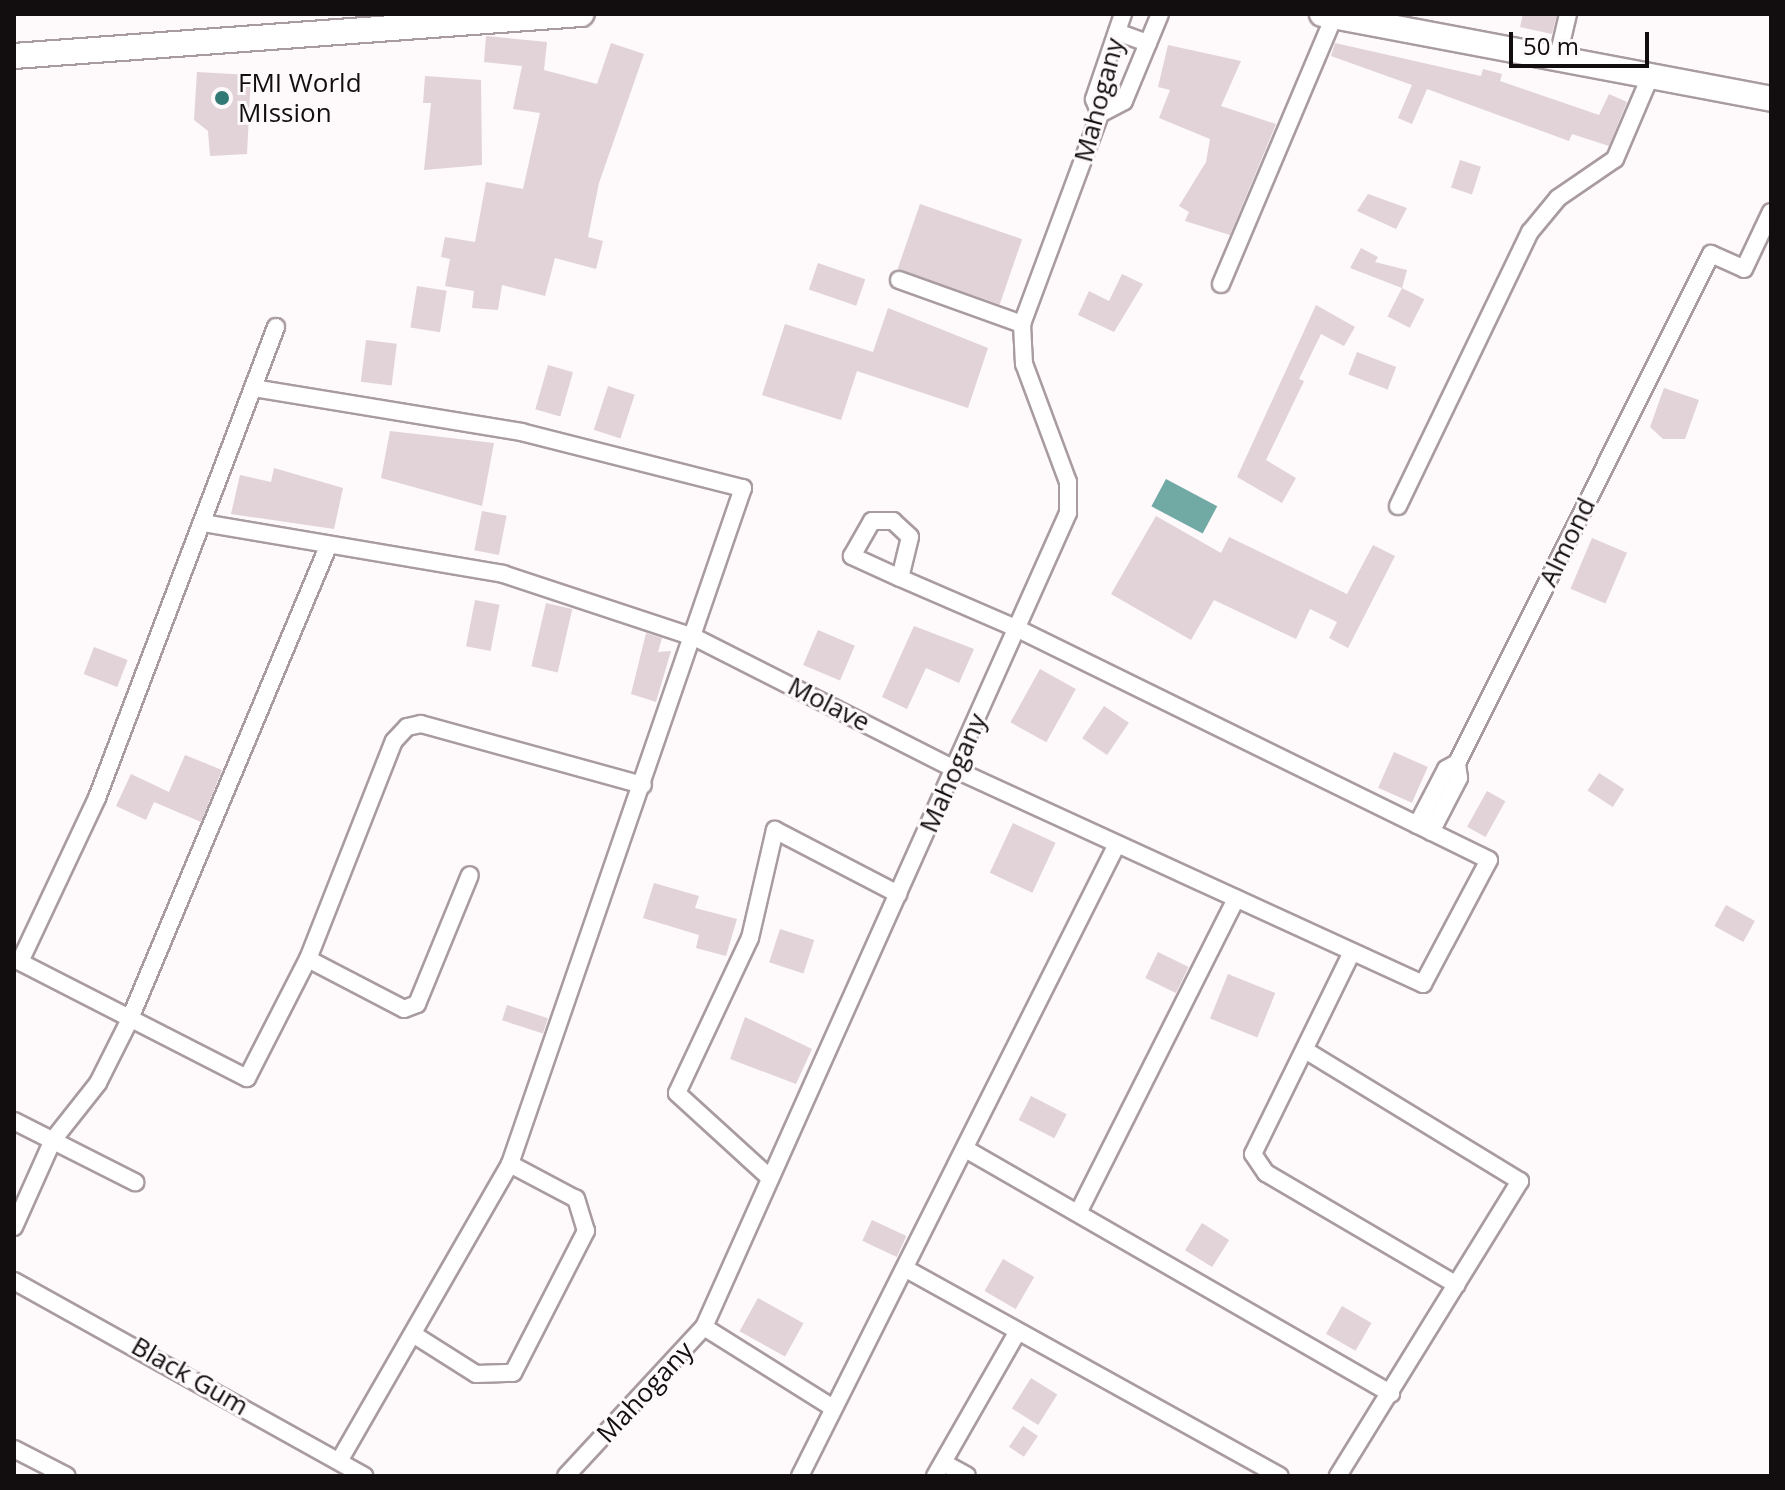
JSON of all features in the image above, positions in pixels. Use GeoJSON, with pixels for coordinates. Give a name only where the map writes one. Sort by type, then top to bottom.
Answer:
{"type":"FeatureCollection","features":[{"type":"Feature","properties":{"kind":"main road"},"geometry":{"type":"LineString","coordinates":[[14,56],[581,14]]}},
{"type":"Feature","properties":{"kind":"main road"},"geometry":{"type":"LineString","coordinates":[[1328,15],[1557,61],[1771,99]]}},
{"type":"Feature","properties":{"kind":"street","name":"Mahogany"},"geometry":{"type":"LineString","coordinates":[[566,1476],[704,1327],[1068,513],[1068,482],[1024,364],[1022,324],[1100,114],[1094,99],[1123,14]]}},
{"type":"Feature","properties":{"kind":"street"},"geometry":{"type":"LineString","coordinates":[[1100,114],[1124,101],[1160,14]]}},
{"type":"Feature","properties":{"kind":"street"},"geometry":{"type":"LineString","coordinates":[[1557,61],[1568,14]]}},
{"type":"Feature","properties":{"kind":"street"},"geometry":{"type":"LineString","coordinates":[[1221,284],[1328,15]]}},
{"type":"Feature","properties":{"kind":"street"},"geometry":{"type":"LineString","coordinates":[[1117,32],[1148,43]]}},
{"type":"Feature","properties":{"kind":"street"},"geometry":{"type":"LineString","coordinates":[[1398,506],[1530,232],[1558,198],[1615,159],[1650,77]]}},
{"type":"Feature","properties":{"kind":"street","name":"Almond"},"geometry":{"type":"LineString","coordinates":[[1424,828],[1446,769],[1457,763],[1711,254],[1744,269],[1771,212]]}},
{"type":"Feature","properties":{"kind":"street"},"geometry":{"type":"LineString","coordinates":[[899,280],[1022,324]]}},
{"type":"Feature","properties":{"kind":"street"},"geometry":{"type":"LineString","coordinates":[[276,327],[97,798],[20,962],[129,1021],[247,1078],[308,959],[394,741],[407,727],[421,724],[643,785]]}},
{"type":"Feature","properties":{"kind":"street"},"geometry":{"type":"LineString","coordinates":[[253,388],[521,432],[743,488],[510,1164],[416,1336],[339,1461]]}},
{"type":"Feature","properties":{"kind":"street","name":"Molave"},"geometry":{"type":"LineString","coordinates":[[203,523],[327,549],[503,574],[694,637],[954,769],[1423,984],[1489,860],[1424,828]]}},
{"type":"Feature","properties":{"kind":"street"},"geometry":{"type":"LineString","coordinates":[[14,1227],[53,1140],[98,1083],[129,1021],[327,549]]}},
{"type":"Feature","properties":{"kind":"street"},"geometry":{"type":"LineString","coordinates":[[900,578],[1018,629],[1424,828]]}},
{"type":"Feature","properties":{"kind":"street"},"geometry":{"type":"LineString","coordinates":[[770,1178],[677,1093],[750,938],[775,830],[898,894]]}},
{"type":"Feature","properties":{"kind":"street"},"geometry":{"type":"LineString","coordinates":[[800,1476],[969,1151],[1117,844]]}},
{"type":"Feature","properties":{"kind":"street"},"geometry":{"type":"LineString","coordinates":[[308,959],[404,1009],[417,1004],[470,875]]}},
{"type":"Feature","properties":{"kind":"street"},"geometry":{"type":"LineString","coordinates":[[1078,1213],[1236,899]]}},
{"type":"Feature","properties":{"kind":"street"},"geometry":{"type":"LineString","coordinates":[[1352,952],[1253,1154],[1266,1173],[1457,1285]]}},
{"type":"Feature","properties":{"kind":"street"},"geometry":{"type":"LineString","coordinates":[[1305,1050],[1520,1181],[1338,1476]]}},
{"type":"Feature","properties":{"kind":"street"},"geometry":{"type":"LineString","coordinates":[[14,1121],[135,1182]]}},
{"type":"Feature","properties":{"kind":"street"},"geometry":{"type":"LineString","coordinates":[[969,1151],[1391,1394]]}},
{"type":"Feature","properties":{"kind":"street"},"geometry":{"type":"LineString","coordinates":[[416,1336],[476,1374],[513,1373],[586,1231],[576,1199],[510,1164]]}},
{"type":"Feature","properties":{"kind":"street"},"geometry":{"type":"LineString","coordinates":[[908,1270],[1280,1476]]}},
{"type":"Feature","properties":{"kind":"street","name":"Black Gum"},"geometry":{"type":"LineString","coordinates":[[14,1281],[364,1476]]}},
{"type":"Feature","properties":{"kind":"street"},"geometry":{"type":"LineString","coordinates":[[704,1327],[833,1408]]}},
{"type":"Feature","properties":{"kind":"street"},"geometry":{"type":"LineString","coordinates":[[967,1476],[940,1470],[1017,1333]]}},
{"type":"Feature","properties":{"kind":"street"},"geometry":{"type":"LineString","coordinates":[[14,1449],[67,1476]]}},
{"type":"Feature","properties":{"kind":"water"},"geometry":{"type":"Polygon","coordinates":[[[1166,479],[1217,506],[1203,534],[1151,506],[1166,479]]]}},
{"type":"Feature","properties":{"kind":"building"},"geometry":{"type":"Polygon","coordinates":[[[1523,14],[1557,14],[1552,34],[1520,27],[1523,14]]]}},
{"type":"Feature","properties":{"kind":"building"},"geometry":{"type":"Polygon","coordinates":[[[486,36],[547,42],[544,70],[597,84],[611,43],[644,54],[599,183],[588,237],[603,241],[596,269],[555,258],[545,296],[502,285],[498,310],[472,308],[474,291],[445,286],[450,259],[441,257],[445,237],[475,242],[486,182],[523,189],[540,113],[513,109],[522,66],[484,62],[486,36]]]}},
{"type":"Feature","properties":{"kind":"building"},"geometry":{"type":"Polygon","coordinates":[[[1335,43],[1481,76],[1483,69],[1502,74],[1500,81],[1599,115],[1609,94],[1627,102],[1609,146],[1572,134],[1569,141],[1427,89],[1412,124],[1398,118],[1412,85],[1331,56],[1335,43]]]}},
{"type":"Feature","properties":{"kind":"building"},"geometry":{"type":"Polygon","coordinates":[[[1168,45],[1241,61],[1221,106],[1276,124],[1230,235],[1185,221],[1189,212],[1179,206],[1206,162],[1210,139],[1159,118],[1170,90],[1158,87],[1168,45]]]}},
{"type":"Feature","properties":{"kind":"building","name":"FMI World MIssion"},"geometry":{"type":"Polygon","coordinates":[[[197,72],[251,75],[247,154],[210,156],[208,131],[194,120],[197,72]]]}},
{"type":"Feature","properties":{"kind":"building"},"geometry":{"type":"Polygon","coordinates":[[[425,76],[481,80],[482,165],[424,170],[431,103],[423,103],[425,76]]]}},
{"type":"Feature","properties":{"kind":"building"},"geometry":{"type":"Polygon","coordinates":[[[1460,160],[1481,167],[1472,194],[1451,188],[1460,160]]]}},
{"type":"Feature","properties":{"kind":"building"},"geometry":{"type":"Polygon","coordinates":[[[1368,194],[1407,208],[1396,229],[1357,211],[1368,194]]]}},
{"type":"Feature","properties":{"kind":"building"},"geometry":{"type":"Polygon","coordinates":[[[920,204],[1022,239],[1000,304],[898,269],[920,204]]]}},
{"type":"Feature","properties":{"kind":"building"},"geometry":{"type":"Polygon","coordinates":[[[1361,248],[1378,257],[1375,262],[1407,270],[1402,288],[1350,268],[1361,248]]]}},
{"type":"Feature","properties":{"kind":"building"},"geometry":{"type":"Polygon","coordinates":[[[818,263],[865,279],[856,306],[809,289],[818,263]]]}},
{"type":"Feature","properties":{"kind":"building"},"geometry":{"type":"Polygon","coordinates":[[[1122,274],[1143,284],[1114,332],[1078,315],[1089,291],[1109,301],[1122,274]]]}},
{"type":"Feature","properties":{"kind":"building"},"geometry":{"type":"Polygon","coordinates":[[[417,286],[447,291],[440,332],[410,327],[417,286]]]}},
{"type":"Feature","properties":{"kind":"building"},"geometry":{"type":"Polygon","coordinates":[[[1402,288],[1424,299],[1410,328],[1387,317],[1402,288]]]}},
{"type":"Feature","properties":{"kind":"building"},"geometry":{"type":"Polygon","coordinates":[[[1316,305],[1355,327],[1344,346],[1321,334],[1299,379],[1304,381],[1266,460],[1296,478],[1282,503],[1237,477],[1316,305]]]}},
{"type":"Feature","properties":{"kind":"building"},"geometry":{"type":"Polygon","coordinates":[[[888,308],[988,348],[968,408],[857,371],[841,420],[762,395],[785,324],[873,352],[888,308]]]}},
{"type":"Feature","properties":{"kind":"building"},"geometry":{"type":"Polygon","coordinates":[[[366,340],[397,344],[392,385],[361,382],[366,340]]]}},
{"type":"Feature","properties":{"kind":"building"},"geometry":{"type":"Polygon","coordinates":[[[1357,352],[1396,367],[1388,389],[1348,374],[1357,352]]]}},
{"type":"Feature","properties":{"kind":"building"},"geometry":{"type":"Polygon","coordinates":[[[548,365],[573,372],[560,416],[535,409],[548,365]]]}},
{"type":"Feature","properties":{"kind":"building"},"geometry":{"type":"Polygon","coordinates":[[[608,386],[635,395],[620,438],[594,430],[608,386]]]}},
{"type":"Feature","properties":{"kind":"building"},"geometry":{"type":"Polygon","coordinates":[[[1664,388],[1699,400],[1685,439],[1663,439],[1650,427],[1664,388]]]}},
{"type":"Feature","properties":{"kind":"building"},"geometry":{"type":"Polygon","coordinates":[[[390,431],[494,443],[482,506],[381,478],[390,431]]]}},
{"type":"Feature","properties":{"kind":"building"},"geometry":{"type":"Polygon","coordinates":[[[274,468],[343,488],[334,529],[231,514],[240,475],[271,482],[274,468]]]}},
{"type":"Feature","properties":{"kind":"building"},"geometry":{"type":"Polygon","coordinates":[[[482,511],[507,516],[499,555],[474,550],[482,511]]]}},
{"type":"Feature","properties":{"kind":"building"},"geometry":{"type":"Polygon","coordinates":[[[1156,516],[1221,553],[1229,537],[1347,594],[1373,545],[1395,556],[1348,648],[1329,638],[1337,622],[1310,609],[1296,639],[1214,600],[1191,640],[1111,594],[1156,516]]]}},
{"type":"Feature","properties":{"kind":"building"},"geometry":{"type":"Polygon","coordinates":[[[1592,538],[1627,553],[1605,603],[1571,589],[1592,538]]]}},
{"type":"Feature","properties":{"kind":"building"},"geometry":{"type":"Polygon","coordinates":[[[475,600],[500,605],[491,651],[466,646],[475,600]]]}},
{"type":"Feature","properties":{"kind":"building"},"geometry":{"type":"Polygon","coordinates":[[[546,603],[572,609],[558,672],[531,666],[546,603]]]}},
{"type":"Feature","properties":{"kind":"building"},"geometry":{"type":"Polygon","coordinates":[[[914,626],[974,649],[959,683],[926,668],[907,709],[882,697],[914,626]]]}},
{"type":"Feature","properties":{"kind":"building"},"geometry":{"type":"Polygon","coordinates":[[[818,630],[855,646],[840,681],[803,665],[818,630]]]}},
{"type":"Feature","properties":{"kind":"building"},"geometry":{"type":"Polygon","coordinates":[[[646,633],[662,638],[658,652],[671,651],[656,702],[631,694],[646,633]]]}},
{"type":"Feature","properties":{"kind":"building"},"geometry":{"type":"Polygon","coordinates":[[[94,647],[128,660],[117,687],[84,674],[94,647]]]}},
{"type":"Feature","properties":{"kind":"building"},"geometry":{"type":"Polygon","coordinates":[[[1040,669],[1076,689],[1046,742],[1010,722],[1040,669]]]}},
{"type":"Feature","properties":{"kind":"building"},"geometry":{"type":"Polygon","coordinates":[[[1104,706],[1129,723],[1107,755],[1082,738],[1104,706]]]}},
{"type":"Feature","properties":{"kind":"building"},"geometry":{"type":"Polygon","coordinates":[[[1394,752],[1428,767],[1412,803],[1378,788],[1394,752]]]}},
{"type":"Feature","properties":{"kind":"building"},"geometry":{"type":"Polygon","coordinates":[[[185,755],[222,770],[201,822],[154,802],[146,820],[116,806],[131,774],[169,792],[185,755]]]}},
{"type":"Feature","properties":{"kind":"building"},"geometry":{"type":"Polygon","coordinates":[[[1599,773],[1624,789],[1613,807],[1588,791],[1599,773]]]}},
{"type":"Feature","properties":{"kind":"building"},"geometry":{"type":"Polygon","coordinates":[[[1487,791],[1505,801],[1485,837],[1467,827],[1487,791]]]}},
{"type":"Feature","properties":{"kind":"building"},"geometry":{"type":"Polygon","coordinates":[[[1013,823],[1056,843],[1032,893],[990,873],[1013,823]]]}},
{"type":"Feature","properties":{"kind":"building"},"geometry":{"type":"Polygon","coordinates":[[[654,883],[699,896],[695,908],[737,919],[726,956],[696,948],[699,935],[643,918],[654,883]]]}},
{"type":"Feature","properties":{"kind":"building"},"geometry":{"type":"Polygon","coordinates":[[[1726,905],[1755,921],[1743,942],[1714,926],[1726,905]]]}},
{"type":"Feature","properties":{"kind":"building"},"geometry":{"type":"Polygon","coordinates":[[[780,929],[814,940],[803,973],[769,962],[780,929]]]}},
{"type":"Feature","properties":{"kind":"building"},"geometry":{"type":"Polygon","coordinates":[[[1158,952],[1189,967],[1176,993],[1145,978],[1158,952]]]}},
{"type":"Feature","properties":{"kind":"building"},"geometry":{"type":"Polygon","coordinates":[[[1228,974],[1275,993],[1257,1038],[1210,1019],[1228,974]]]}},
{"type":"Feature","properties":{"kind":"building"},"geometry":{"type":"Polygon","coordinates":[[[507,1005],[548,1018],[543,1034],[502,1020],[507,1005]]]}},
{"type":"Feature","properties":{"kind":"building"},"geometry":{"type":"Polygon","coordinates":[[[745,1017],[812,1049],[796,1084],[730,1059],[745,1017]]]}},
{"type":"Feature","properties":{"kind":"building"},"geometry":{"type":"Polygon","coordinates":[[[1031,1096],[1067,1114],[1054,1138],[1019,1120],[1031,1096]]]}},
{"type":"Feature","properties":{"kind":"building"},"geometry":{"type":"Polygon","coordinates":[[[872,1220],[906,1236],[897,1257],[862,1241],[872,1220]]]}},
{"type":"Feature","properties":{"kind":"building"},"geometry":{"type":"Polygon","coordinates":[[[1202,1223],[1229,1240],[1212,1267],[1185,1250],[1202,1223]]]}},
{"type":"Feature","properties":{"kind":"building"},"geometry":{"type":"Polygon","coordinates":[[[1003,1259],[1034,1277],[1016,1309],[984,1291],[1003,1259]]]}},
{"type":"Feature","properties":{"kind":"building"},"geometry":{"type":"Polygon","coordinates":[[[758,1298],[803,1323],[785,1356],[740,1331],[758,1298]]]}},
{"type":"Feature","properties":{"kind":"building"},"geometry":{"type":"Polygon","coordinates":[[[1342,1306],[1371,1323],[1355,1351],[1326,1334],[1342,1306]]]}},
{"type":"Feature","properties":{"kind":"building"},"geometry":{"type":"Polygon","coordinates":[[[1031,1378],[1057,1394],[1038,1425],[1012,1409],[1031,1378]]]}},
{"type":"Feature","properties":{"kind":"building"},"geometry":{"type":"Polygon","coordinates":[[[1023,1426],[1038,1436],[1024,1457],[1009,1447],[1023,1426]]]}},
{"type":"Feature","properties":{"kind":"place","name":"FMI World MIssion"},"geometry":{"type":"Point","coordinates":[222,98]}}]}
